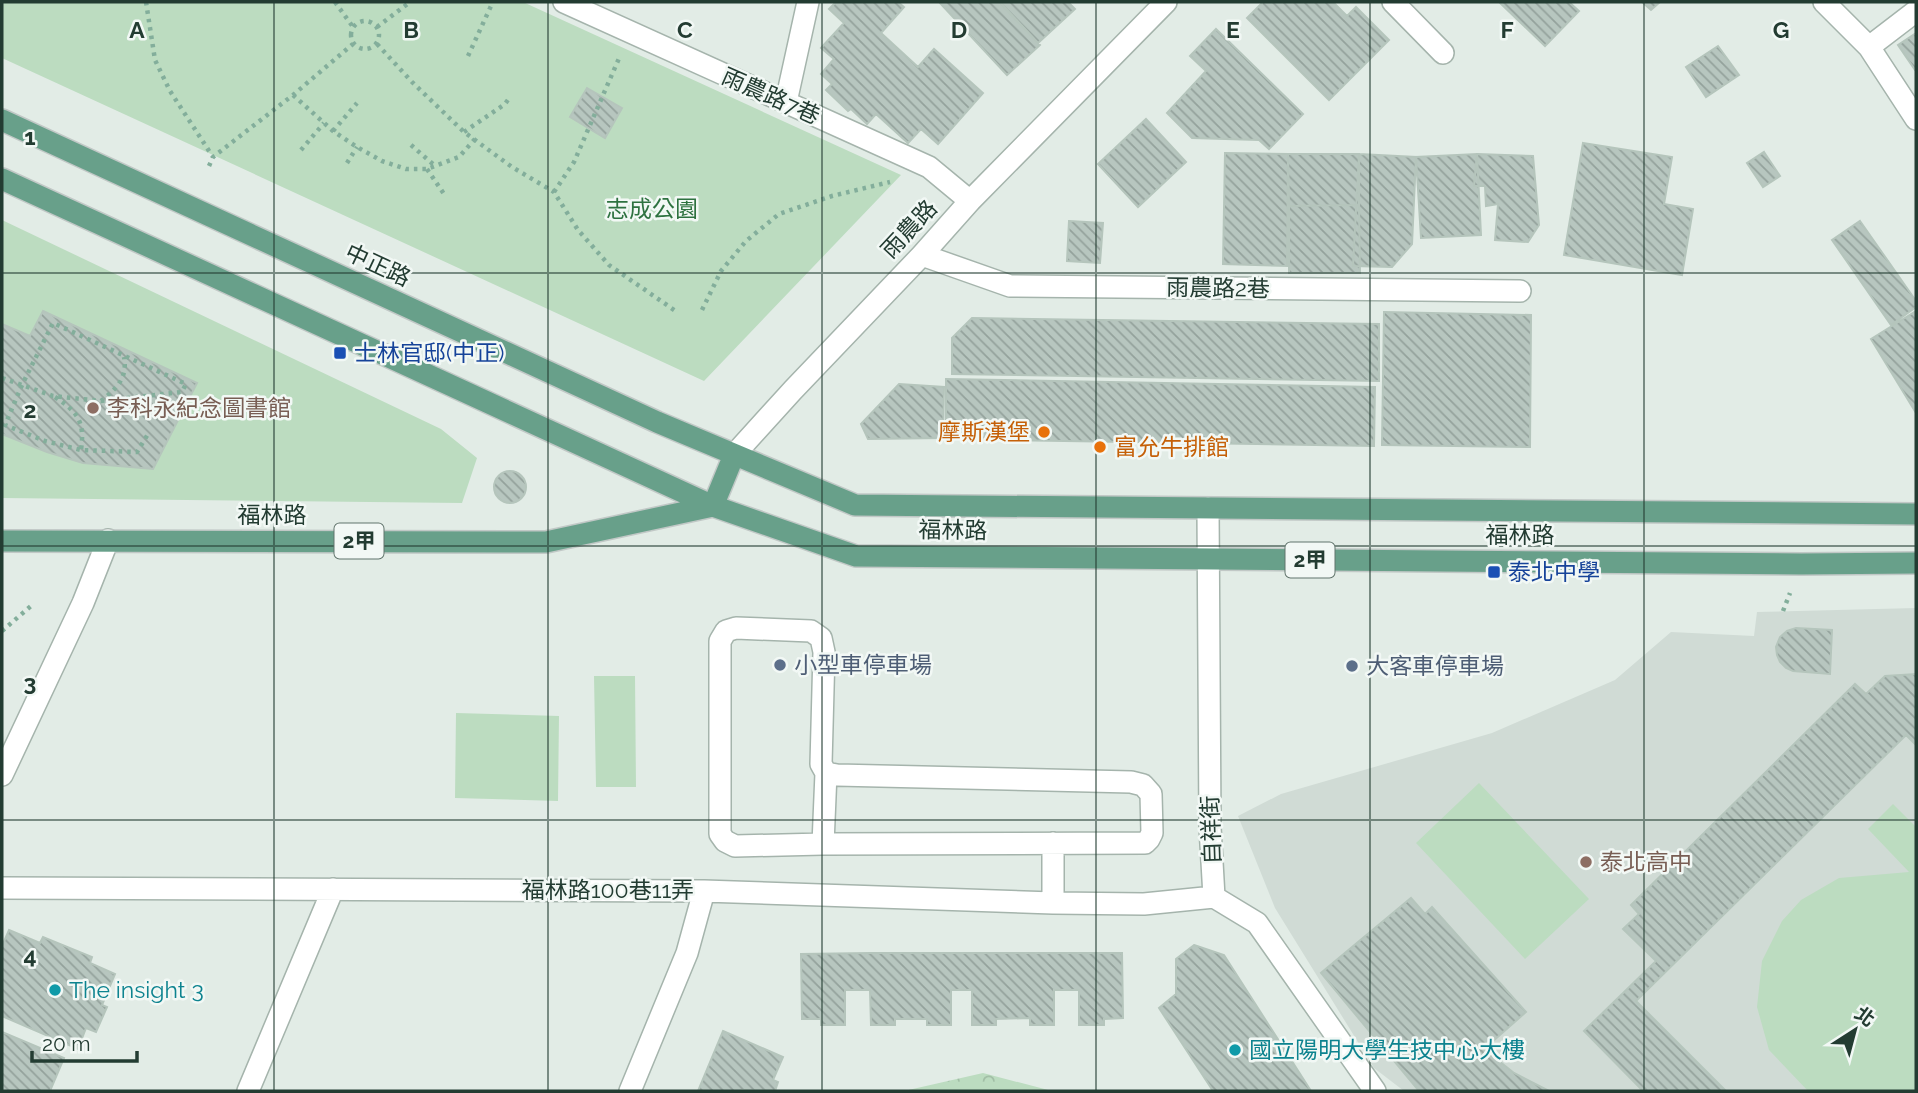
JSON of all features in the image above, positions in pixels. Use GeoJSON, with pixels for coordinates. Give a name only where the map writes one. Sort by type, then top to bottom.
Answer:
{"type":"FeatureCollection","features":[{"type":"Feature","properties":{"kind":"main road","name":"中正路"},"geometry":{"type":"LineString","coordinates":[[2,120],[734,456]]}},
{"type":"Feature","properties":{"kind":"main road"},"geometry":{"type":"LineString","coordinates":[[2,179],[713,506]]}},
{"type":"Feature","properties":{"kind":"main road","name":"雨農路"},"geometry":{"type":"LineString","coordinates":[[713,506],[734,456]]}},
{"type":"Feature","properties":{"kind":"main road","name":"福林路"},"geometry":{"type":"LineString","coordinates":[[734,456],[855,505],[1916,514]]}},
{"type":"Feature","properties":{"kind":"main road","name":"福林路"},"geometry":{"type":"LineString","coordinates":[[2,541],[546,542],[713,506],[856,556],[1916,563]]}},
{"type":"Feature","properties":{"kind":"street","name":"雨農路7巷"},"geometry":{"type":"LineString","coordinates":[[564,2],[929,167],[970,201]]}},
{"type":"Feature","properties":{"kind":"street"},"geometry":{"type":"LineString","coordinates":[[786,102],[808,2]]}},
{"type":"Feature","properties":{"kind":"street","name":"雨農路"},"geometry":{"type":"LineString","coordinates":[[734,456],[970,201],[1166,2]]}},
{"type":"Feature","properties":{"kind":"street"},"geometry":{"type":"LineString","coordinates":[[1393,2],[1443,53]]}},
{"type":"Feature","properties":{"kind":"street"},"geometry":{"type":"LineString","coordinates":[[1824,2],[1869,47],[1916,119]]}},
{"type":"Feature","properties":{"kind":"street"},"geometry":{"type":"LineString","coordinates":[[1869,47],[1916,12]]}},
{"type":"Feature","properties":{"kind":"street","name":"雨農路2巷"},"geometry":{"type":"LineString","coordinates":[[922,255],[1010,286],[1520,291]]}},
{"type":"Feature","properties":{"kind":"street","name":"自祥街"},"geometry":{"type":"LineString","coordinates":[[1208,508],[1210,827],[1214,897],[1257,923],[1375,1091]]}},
{"type":"Feature","properties":{"kind":"street"},"geometry":{"type":"LineString","coordinates":[[2,775],[83,603],[108,540]]}},
{"type":"Feature","properties":{"kind":"street"},"geometry":{"type":"LineString","coordinates":[[823,844],[826,773],[821,764],[824,652],[821,638],[811,631],[736,628],[726,631],[720,641],[720,834],[735,846],[1145,843],[1152,833],[1151,794],[1143,785],[1131,782],[826,773]]}},
{"type":"Feature","properties":{"kind":"street"},"geometry":{"type":"LineString","coordinates":[[1053,843],[1054,904]]}},
{"type":"Feature","properties":{"kind":"street","name":"福林路100巷11弄"},"geometry":{"type":"LineString","coordinates":[[2,888],[704,891],[1054,904],[1144,904],[1214,897]]}},
{"type":"Feature","properties":{"kind":"street"},"geometry":{"type":"LineString","coordinates":[[248,1091],[332,889]]}},
{"type":"Feature","properties":{"kind":"street"},"geometry":{"type":"LineString","coordinates":[[630,1091],[687,953],[704,891]]}},
{"type":"Feature","properties":{"kind":"path"},"geometry":{"type":"LineString","coordinates":[[335,2],[353,27]]}},
{"type":"Feature","properties":{"kind":"path"},"geometry":{"type":"LineString","coordinates":[[377,27],[410,2]]}},
{"type":"Feature","properties":{"kind":"path"},"geometry":{"type":"LineString","coordinates":[[146,3],[155,60],[170,92],[213,156]]}},
{"type":"Feature","properties":{"kind":"path"},"geometry":{"type":"LineString","coordinates":[[468,56],[491,6]]}},
{"type":"Feature","properties":{"kind":"path"},"geometry":{"type":"LineString","coordinates":[[361,22],[369,22],[377,27],[379,35],[376,44],[370,49],[360,49],[353,44],[353,27],[361,22]]}},
{"type":"Feature","properties":{"kind":"path"},"geometry":{"type":"LineString","coordinates":[[209,166],[213,156],[293,95],[353,44]]}},
{"type":"Feature","properties":{"kind":"path"},"geometry":{"type":"LineString","coordinates":[[376,44],[464,132],[512,167],[554,192],[578,230],[609,265],[677,312]]}},
{"type":"Feature","properties":{"kind":"path"},"geometry":{"type":"LineString","coordinates":[[554,192],[574,162],[620,55]]}},
{"type":"Feature","properties":{"kind":"path"},"geometry":{"type":"LineString","coordinates":[[293,95],[333,131],[357,147],[382,161],[406,169],[427,169],[459,157],[475,139]]}},
{"type":"Feature","properties":{"kind":"path"},"geometry":{"type":"LineString","coordinates":[[464,132],[505,104],[510,97]]}},
{"type":"Feature","properties":{"kind":"path"},"geometry":{"type":"LineString","coordinates":[[333,131],[357,103]]}},
{"type":"Feature","properties":{"kind":"path"},"geometry":{"type":"LineString","coordinates":[[301,150],[324,123]]}},
{"type":"Feature","properties":{"kind":"path"},"geometry":{"type":"LineString","coordinates":[[411,145],[435,166]]}},
{"type":"Feature","properties":{"kind":"path"},"geometry":{"type":"LineString","coordinates":[[347,163],[357,147]]}},
{"type":"Feature","properties":{"kind":"path"},"geometry":{"type":"LineString","coordinates":[[427,169],[444,194]]}},
{"type":"Feature","properties":{"kind":"path"},"geometry":{"type":"LineString","coordinates":[[702,310],[721,271],[746,241],[779,214],[893,181]]}},
{"type":"Feature","properties":{"kind":"path"},"geometry":{"type":"LineString","coordinates":[[53,397],[101,401],[182,392],[186,384],[53,323],[5,425],[45,441],[81,450],[137,452],[148,434]]}},
{"type":"Feature","properties":{"kind":"path"},"geometry":{"type":"LineString","coordinates":[[101,401],[122,380],[126,367],[124,356]]}},
{"type":"Feature","properties":{"kind":"path"},"geometry":{"type":"LineString","coordinates":[[2,378],[53,397],[69,406],[79,417],[83,435],[81,450]]}},
{"type":"Feature","properties":{"kind":"path"},"geometry":{"type":"LineString","coordinates":[[2,631],[31,606]]}},
{"type":"Feature","properties":{"kind":"shaded area","name":"泰北高中"},"geometry":{"type":"Polygon","coordinates":[[[1916,608],[1916,1091],[1404,1091],[1374,1068],[1275,908],[1238,816],[1281,794],[1492,733],[1615,680],[1671,632],[1754,636],[1757,612],[1916,608]]]}},
{"type":"Feature","properties":{"kind":"green space","name":"志成公園"},"geometry":{"type":"Polygon","coordinates":[[[2,2],[523,2],[901,175],[704,381],[2,58],[2,2]]]}},
{"type":"Feature","properties":{"kind":"green space"},"geometry":{"type":"Polygon","coordinates":[[[2,220],[441,429],[477,458],[462,503],[2,498],[2,220]]]}},
{"type":"Feature","properties":{"kind":"green space"},"geometry":{"type":"Polygon","coordinates":[[[594,676],[635,676],[636,787],[596,787],[594,676]]]}},
{"type":"Feature","properties":{"kind":"green space"},"geometry":{"type":"Polygon","coordinates":[[[456,713],[559,716],[558,801],[455,798],[456,713]]]}},
{"type":"Feature","properties":{"kind":"green space"},"geometry":{"type":"Polygon","coordinates":[[[1479,783],[1589,899],[1525,959],[1416,843],[1479,783]]]}},
{"type":"Feature","properties":{"kind":"green space"},"geometry":{"type":"Polygon","coordinates":[[[1893,804],[1916,827],[1916,1091],[1808,1091],[1769,1050],[1757,1007],[1762,961],[1782,921],[1801,900],[1839,878],[1909,872],[1868,829],[1893,804]]]}},
{"type":"Feature","properties":{"kind":"green space"},"geometry":{"type":"Polygon","coordinates":[[[983,1073],[1052,1091],[904,1091],[983,1073]]]}},
{"type":"Feature","properties":{"kind":"building"},"geometry":{"type":"Polygon","coordinates":[[[836,2],[898,2],[904,7],[881,33],[918,67],[934,49],[983,93],[938,144],[921,129],[908,143],[876,114],[867,124],[851,109],[848,111],[826,90],[832,84],[821,74],[834,59],[821,48],[844,23],[829,9],[836,2]]]}},
{"type":"Feature","properties":{"kind":"building"},"geometry":{"type":"Polygon","coordinates":[[[939,2],[1000,2],[1040,45],[1007,75],[939,2]]]}},
{"type":"Feature","properties":{"kind":"building"},"geometry":{"type":"Polygon","coordinates":[[[999,2],[1068,2],[1075,9],[1038,43],[999,2]]]}},
{"type":"Feature","properties":{"kind":"building"},"geometry":{"type":"Polygon","coordinates":[[[1263,2],[1333,2],[1347,16],[1356,7],[1389,40],[1329,100],[1247,18],[1263,2]]]}},
{"type":"Feature","properties":{"kind":"building"},"geometry":{"type":"Polygon","coordinates":[[[1499,2],[1569,2],[1579,11],[1545,46],[1499,2]]]}},
{"type":"Feature","properties":{"kind":"building"},"geometry":{"type":"Polygon","coordinates":[[[1642,2],[1660,2],[1651,10],[1642,2]]]}},
{"type":"Feature","properties":{"kind":"building"},"geometry":{"type":"Polygon","coordinates":[[[1216,29],[1303,114],[1269,149],[1259,140],[1192,138],[1167,113],[1206,71],[1190,56],[1216,29]]]}},
{"type":"Feature","properties":{"kind":"building"},"geometry":{"type":"Polygon","coordinates":[[[1916,33],[1916,70],[1915,70],[1898,45],[1916,33]]]}},
{"type":"Feature","properties":{"kind":"building"},"geometry":{"type":"Polygon","coordinates":[[[1718,46],[1739,75],[1706,97],[1686,67],[1718,46]]]}},
{"type":"Feature","properties":{"kind":"building"},"geometry":{"type":"Polygon","coordinates":[[[587,88],[622,108],[605,138],[570,117],[587,88]]]}},
{"type":"Feature","properties":{"kind":"building"},"geometry":{"type":"Polygon","coordinates":[[[1146,119],[1186,162],[1138,207],[1098,164],[1146,119]]]}},
{"type":"Feature","properties":{"kind":"building"},"geometry":{"type":"Polygon","coordinates":[[[1583,143],[1672,157],[1664,204],[1693,209],[1682,275],[1564,255],[1583,143]]]}},
{"type":"Feature","properties":{"kind":"building"},"geometry":{"type":"Polygon","coordinates":[[[1764,152],[1780,176],[1763,187],[1747,163],[1764,152]]]}},
{"type":"Feature","properties":{"kind":"building"},"geometry":{"type":"Polygon","coordinates":[[[1225,153],[1288,154],[1287,266],[1223,264],[1225,153]]]}},
{"type":"Feature","properties":{"kind":"building"},"geometry":{"type":"Polygon","coordinates":[[[1288,154],[1359,154],[1359,205],[1289,206],[1288,154]]]}},
{"type":"Feature","properties":{"kind":"building"},"geometry":{"type":"Polygon","coordinates":[[[1359,154],[1416,157],[1412,244],[1392,267],[1353,266],[1359,154]]]}},
{"type":"Feature","properties":{"kind":"building"},"geometry":{"type":"Polygon","coordinates":[[[1477,154],[1533,156],[1539,225],[1528,242],[1495,240],[1498,204],[1486,206],[1485,186],[1474,186],[1477,154]]]}},
{"type":"Feature","properties":{"kind":"building"},"geometry":{"type":"Polygon","coordinates":[[[1477,154],[1481,235],[1421,238],[1416,157],[1477,154]]]}},
{"type":"Feature","properties":{"kind":"building"},"geometry":{"type":"Polygon","coordinates":[[[1359,205],[1360,273],[1289,273],[1289,206],[1359,205]]]}},
{"type":"Feature","properties":{"kind":"building"},"geometry":{"type":"Polygon","coordinates":[[[1069,221],[1103,223],[1100,263],[1067,261],[1069,221]]]}},
{"type":"Feature","properties":{"kind":"building"},"geometry":{"type":"Polygon","coordinates":[[[1860,221],[1916,301],[1916,307],[1891,325],[1832,240],[1860,221]]]}},
{"type":"Feature","properties":{"kind":"building","name":"李科永紀念圖書館"},"geometry":{"type":"Polygon","coordinates":[[[43,311],[197,383],[153,469],[83,463],[2,434],[2,324],[30,336],[43,311]]]}},
{"type":"Feature","properties":{"kind":"building"},"geometry":{"type":"Polygon","coordinates":[[[1916,311],[1916,413],[1871,339],[1916,311]]]}},
{"type":"Feature","properties":{"kind":"building"},"geometry":{"type":"Polygon","coordinates":[[[1384,312],[1531,315],[1530,447],[1382,445],[1384,312]]]}},
{"type":"Feature","properties":{"kind":"building"},"geometry":{"type":"Polygon","coordinates":[[[972,318],[1379,324],[1379,381],[952,374],[952,338],[972,318]]]}},
{"type":"Feature","properties":{"kind":"building"},"geometry":{"type":"Polygon","coordinates":[[[946,379],[1375,387],[1374,446],[946,439],[946,379]]]}},
{"type":"Feature","properties":{"kind":"building"},"geometry":{"type":"Polygon","coordinates":[[[899,384],[944,387],[943,438],[868,439],[861,424],[899,384]]]}},
{"type":"Feature","properties":{"kind":"building"},"geometry":{"type":"Polygon","coordinates":[[[510,471],[521,476],[526,487],[521,498],[510,503],[499,498],[494,487],[499,476],[510,471]]]}},
{"type":"Feature","properties":{"kind":"building"},"geometry":{"type":"Polygon","coordinates":[[[1796,628],[1832,630],[1830,674],[1793,671],[1780,662],[1776,647],[1780,637],[1796,628]]]}},
{"type":"Feature","properties":{"kind":"building"},"geometry":{"type":"Polygon","coordinates":[[[1916,674],[1916,745],[1906,735],[1636,1001],[1726,1091],[1643,1091],[1584,1031],[1656,961],[1623,929],[1639,914],[1631,905],[1855,684],[1866,694],[1885,676],[1916,674]]]}},
{"type":"Feature","properties":{"kind":"building"},"geometry":{"type":"Polygon","coordinates":[[[1411,898],[1425,914],[1432,907],[1526,1012],[1484,1049],[1514,1073],[1549,1091],[1419,1091],[1321,973],[1411,898]]]}},
{"type":"Feature","properties":{"kind":"building","name":"The insight 3"},"geometry":{"type":"Polygon","coordinates":[[[9,930],[40,943],[43,937],[92,957],[90,963],[115,974],[102,1005],[107,1007],[96,1032],[86,1028],[78,1049],[2,1016],[2,946],[9,930]]]}},
{"type":"Feature","properties":{"kind":"building","name":"國立陽明大學生技中心大樓"},"geometry":{"type":"Polygon","coordinates":[[[1194,945],[1224,955],[1311,1091],[1213,1091],[1159,1008],[1176,994],[1176,959],[1194,945]]]}},
{"type":"Feature","properties":{"kind":"building"},"geometry":{"type":"Polygon","coordinates":[[[1122,953],[1123,1018],[1104,1019],[1104,1025],[1079,1025],[1079,990],[1054,990],[1054,1025],[1030,1025],[1030,1018],[996,1019],[996,1025],[972,1025],[972,990],[951,990],[951,1025],[927,1025],[927,1019],[895,1019],[895,1025],[871,1025],[870,990],[845,990],[845,1025],[821,1025],[821,1019],[802,1019],[801,954],[1122,953]]]}},
{"type":"Feature","properties":{"kind":"building"},"geometry":{"type":"Polygon","coordinates":[[[723,1031],[783,1057],[773,1080],[778,1082],[775,1091],[698,1091],[723,1031]]]}},
{"type":"Feature","properties":{"kind":"building"},"geometry":{"type":"Polygon","coordinates":[[[2,1032],[64,1058],[50,1091],[2,1091],[2,1032]]]}},
{"type":"Feature","properties":{"kind":"place","name":"士林官邸(中正)"},"geometry":{"type":"Point","coordinates":[340,353]}},
{"type":"Feature","properties":{"kind":"place","name":"李科永紀念圖書館"},"geometry":{"type":"Point","coordinates":[93,408]}},
{"type":"Feature","properties":{"kind":"place","name":"摩斯漢堡"},"geometry":{"type":"Point","coordinates":[1044,432]}},
{"type":"Feature","properties":{"kind":"place","name":"富允牛排館"},"geometry":{"type":"Point","coordinates":[1100,447]}},
{"type":"Feature","properties":{"kind":"place","name":"泰北中學"},"geometry":{"type":"Point","coordinates":[1494,572]}},
{"type":"Feature","properties":{"kind":"place","name":"小型車停車場"},"geometry":{"type":"Point","coordinates":[780,665]}},
{"type":"Feature","properties":{"kind":"place","name":"大客車停車場"},"geometry":{"type":"Point","coordinates":[1352,666]}},
{"type":"Feature","properties":{"kind":"place","name":"泰北高中"},"geometry":{"type":"Point","coordinates":[1586,862]}},
{"type":"Feature","properties":{"kind":"place","name":"The insight 3"},"geometry":{"type":"Point","coordinates":[55,990]}},
{"type":"Feature","properties":{"kind":"place","name":"國立陽明大學生技中心大樓"},"geometry":{"type":"Point","coordinates":[1235,1050]}}]}
